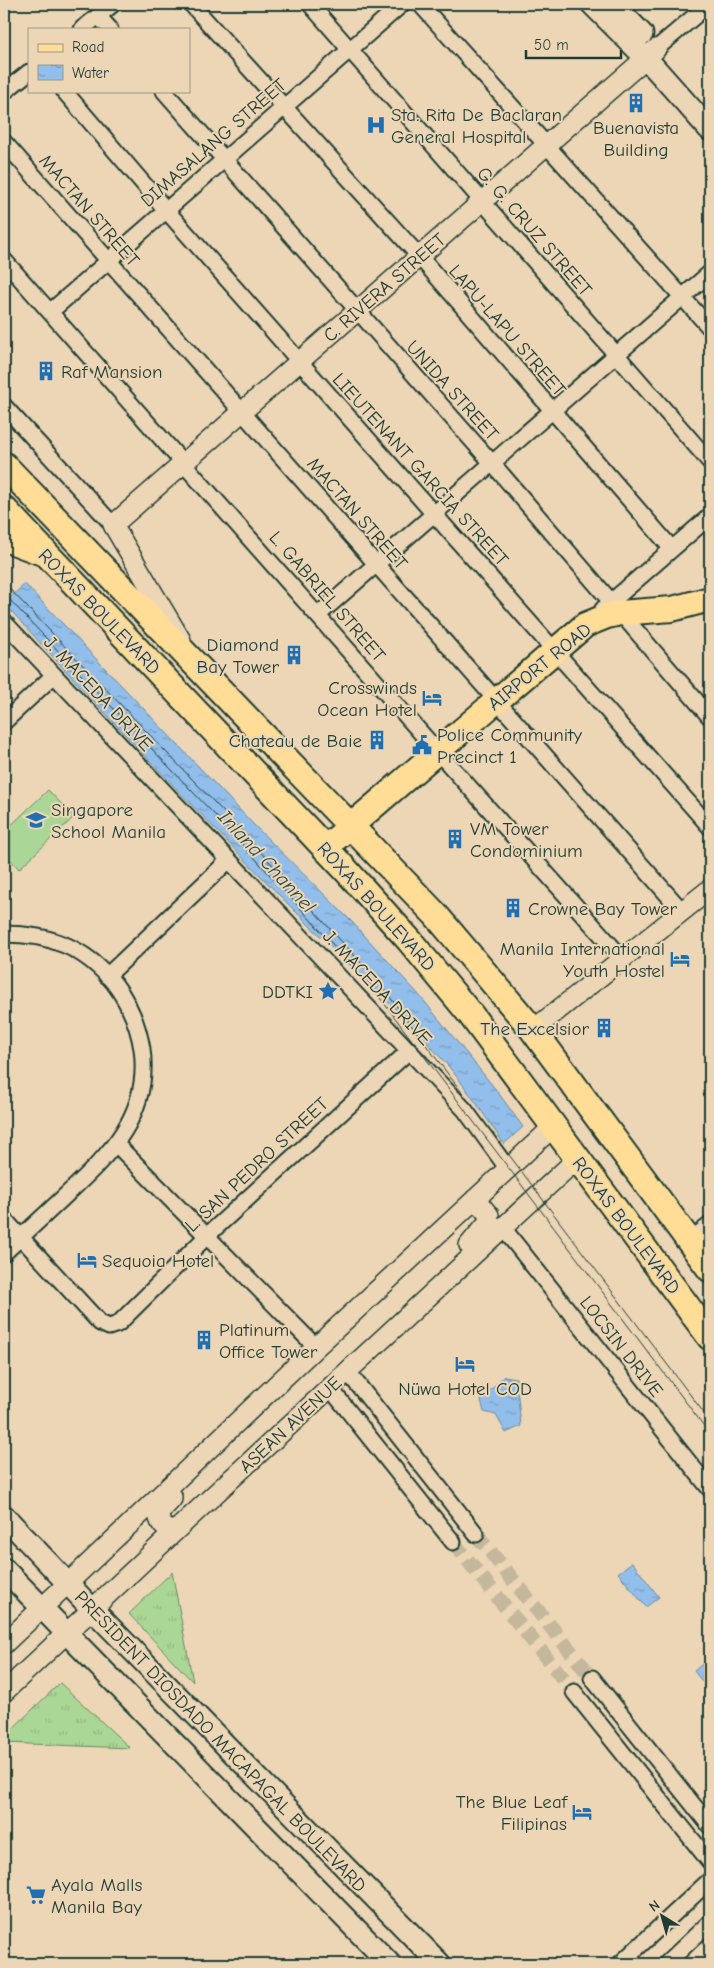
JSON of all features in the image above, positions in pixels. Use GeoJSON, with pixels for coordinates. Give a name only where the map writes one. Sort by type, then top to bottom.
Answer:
{"type":"FeatureCollection","features":[{"type":"Feature","properties":{"kind":"highway","name":"ROXAS BOULEVARD"},"geometry":{"type":"LineString","coordinates":[[4,465],[435,914],[533,1030],[710,1269]]}},
{"type":"Feature","properties":{"kind":"highway","name":"ROXAS BOULEVARD"},"geometry":{"type":"LineString","coordinates":[[4,509],[325,848],[409,940],[465,1008],[710,1338]]}},
{"type":"Feature","properties":{"kind":"highway"},"geometry":{"type":"LineString","coordinates":[[4,538],[47,554]]}},
{"type":"Feature","properties":{"kind":"main road"},"geometry":{"type":"LineString","coordinates":[[592,4],[651,53],[710,108]]}},
{"type":"Feature","properties":{"kind":"main road"},"geometry":{"type":"LineString","coordinates":[[613,4],[710,130]]}},
{"type":"Feature","properties":{"kind":"main road","name":"AIRPORT ROAD"},"geometry":{"type":"LineString","coordinates":[[325,848],[585,625],[607,616],[615,608],[672,609],[710,599]]}},
{"type":"Feature","properties":{"kind":"main road","name":"PRESIDENT DIOSDADO MACAPAGAL BOULEVARD"},"geometry":{"type":"LineString","coordinates":[[4,1516],[92,1610],[440,1964]]}},
{"type":"Feature","properties":{"kind":"main road","name":"PRESIDENT DIOSDADO MACAPAGAL BOULEVARD"},"geometry":{"type":"LineString","coordinates":[[4,1569],[390,1964]]}},
{"type":"Feature","properties":{"kind":"street"},"geometry":{"type":"LineString","coordinates":[[83,28],[113,4]]}},
{"type":"Feature","properties":{"kind":"street","name":"LAPU-LAPU STREET"},"geometry":{"type":"LineString","coordinates":[[191,4],[419,256],[672,549]]}},
{"type":"Feature","properties":{"kind":"street","name":"G. G. CRUZ STREET"},"geometry":{"type":"LineString","coordinates":[[310,4],[710,462]]}},
{"type":"Feature","properties":{"kind":"street","name":"DIMASALANG STREET"},"geometry":{"type":"LineString","coordinates":[[50,312],[402,4]]}},
{"type":"Feature","properties":{"kind":"street"},"geometry":{"type":"LineString","coordinates":[[420,4],[710,328]]}},
{"type":"Feature","properties":{"kind":"street"},"geometry":{"type":"LineString","coordinates":[[651,53],[709,4]]}},
{"type":"Feature","properties":{"kind":"street"},"geometry":{"type":"LineString","coordinates":[[98,16],[109,28]]}},
{"type":"Feature","properties":{"kind":"street","name":"C. RIVERA STREET"},"geometry":{"type":"LineString","coordinates":[[113,525],[651,53]]}},
{"type":"Feature","properties":{"kind":"street"},"geometry":{"type":"LineString","coordinates":[[4,92],[28,73]]}},
{"type":"Feature","properties":{"kind":"street","name":"LIEUTENANT GARCIA STREET"},"geometry":{"type":"LineString","coordinates":[[65,92],[299,362],[710,827]]}},
{"type":"Feature","properties":{"kind":"street","name":"UNIDA STREET"},"geometry":{"type":"LineString","coordinates":[[165,92],[492,463],[615,608],[710,714]]}},
{"type":"Feature","properties":{"kind":"street","name":"MACTAN STREET"},"geometry":{"type":"LineString","coordinates":[[4,142],[682,911]]}},
{"type":"Feature","properties":{"kind":"street","name":"L. GABRIEL STREET"},"geometry":{"type":"LineString","coordinates":[[4,260],[437,752],[623,959]]}},
{"type":"Feature","properties":{"kind":"street"},"geometry":{"type":"LineString","coordinates":[[318,615],[710,273]]}},
{"type":"Feature","properties":{"kind":"street"},"geometry":{"type":"LineString","coordinates":[[4,406],[113,525],[198,667]]}},
{"type":"Feature","properties":{"kind":"street"},"geometry":{"type":"LineString","coordinates":[[615,608],[672,549],[710,516]]}},
{"type":"Feature","properties":{"kind":"street","name":"J. MACEDA DRIVE"},"geometry":{"type":"LineString","coordinates":[[4,622],[410,1050],[465,1110],[508,1169]]}},
{"type":"Feature","properties":{"kind":"street"},"geometry":{"type":"LineString","coordinates":[[4,722],[54,675]]}},
{"type":"Feature","properties":{"kind":"street"},"geometry":{"type":"LineString","coordinates":[[107,976],[229,860]]}},
{"type":"Feature","properties":{"kind":"street"},"geometry":{"type":"LineString","coordinates":[[533,1030],[682,911],[708,896]]}},
{"type":"Feature","properties":{"kind":"street"},"geometry":{"type":"LineString","coordinates":[[4,934],[51,939],[73,948],[92,961],[124,996],[135,1018],[143,1061],[141,1094],[132,1117],[116,1144],[102,1162],[4,1253]]}},
{"type":"Feature","properties":{"kind":"street","name":"L. SAN PEDRO STREET"},"geometry":{"type":"LineString","coordinates":[[21,1237],[100,1324],[109,1327],[118,1324],[207,1237],[410,1050]]}},
{"type":"Feature","properties":{"kind":"street","name":"ASEAN AVENUE"},"geometry":{"type":"LineString","coordinates":[[4,1644],[316,1347],[554,1126]]}},
{"type":"Feature","properties":{"kind":"street"},"geometry":{"type":"LineString","coordinates":[[116,1144],[316,1347]]}},
{"type":"Feature","properties":{"kind":"street","name":"ASEAN AVENUE"},"geometry":{"type":"LineString","coordinates":[[4,1692],[578,1158]]}},
{"type":"Feature","properties":{"kind":"street"},"geometry":{"type":"LineString","coordinates":[[461,1266],[470,1242],[488,1222],[489,1215],[475,1199]]}},
{"type":"Feature","properties":{"kind":"street"},"geometry":{"type":"LineString","coordinates":[[4,1219],[21,1237]]}},
{"type":"Feature","properties":{"kind":"street"},"geometry":{"type":"LineString","coordinates":[[689,1241],[710,1225]]}},
{"type":"Feature","properties":{"kind":"street","name":"LOCSIN DRIVE"},"geometry":{"type":"LineString","coordinates":[[503,1228],[710,1489]]}},
{"type":"Feature","properties":{"kind":"street"},"geometry":{"type":"LineString","coordinates":[[347,1371],[476,1534]]}},
{"type":"Feature","properties":{"kind":"street"},"geometry":{"type":"LineString","coordinates":[[330,1388],[453,1542]]}},
{"type":"Feature","properties":{"kind":"street"},"geometry":{"type":"LineString","coordinates":[[174,1482],[172,1499],[158,1514],[159,1522],[174,1532]]}},
{"type":"Feature","properties":{"kind":"street"},"geometry":{"type":"LineString","coordinates":[[592,1678],[710,1826]]}},
{"type":"Feature","properties":{"kind":"street"},"geometry":{"type":"LineString","coordinates":[[574,1692],[710,1862]]}},
{"type":"Feature","properties":{"kind":"street"},"geometry":{"type":"LineString","coordinates":[[620,1964],[710,1880]]}},
{"type":"Feature","properties":{"kind":"street"},"geometry":{"type":"LineString","coordinates":[[666,1964],[710,1922]]}},
{"type":"Feature","properties":{"kind":"green space"},"geometry":{"type":"Polygon","coordinates":[[[48,790],[74,817],[19,869],[4,852],[4,832],[48,790]]]}},
{"type":"Feature","properties":{"kind":"green space"},"geometry":{"type":"Polygon","coordinates":[[[172,1572],[193,1682],[129,1614],[172,1572]]]}},
{"type":"Feature","properties":{"kind":"green space"},"geometry":{"type":"Polygon","coordinates":[[[60,1683],[130,1748],[4,1743],[4,1737],[60,1683]]]}},
{"type":"Feature","properties":{"kind":"water","name":"Inland Channel"},"geometry":{"type":"Polygon","coordinates":[[[25,584],[255,826],[352,922],[420,996],[497,1091],[523,1127],[504,1144],[449,1067],[430,1045],[213,827],[4,603],[25,584]]]}},
{"type":"Feature","properties":{"kind":"water"},"geometry":{"type":"Polygon","coordinates":[[[504,1376],[516,1378],[521,1426],[506,1433],[496,1415],[484,1412],[481,1400],[504,1376]]]}},
{"type":"Feature","properties":{"kind":"water"},"geometry":{"type":"Polygon","coordinates":[[[632,1562],[659,1597],[646,1607],[618,1573],[632,1562]]]}},
{"type":"Feature","properties":{"kind":"water"},"geometry":{"type":"Polygon","coordinates":[[[707,1660],[710,1665],[710,1692],[694,1671],[707,1660]]]}},
{"type":"Feature","properties":{"kind":"tunnel"},"geometry":{"type":"LineString","coordinates":[[476,1534],[592,1678]]}},
{"type":"Feature","properties":{"kind":"tunnel"},"geometry":{"type":"LineString","coordinates":[[453,1542],[574,1692]]}},
{"type":"Feature","properties":{"kind":"tram line"},"geometry":{"type":"LineString","coordinates":[[4,583],[239,828],[380,984],[710,1421]]}},
{"type":"Feature","properties":{"kind":"tram line"},"geometry":{"type":"LineString","coordinates":[[4,594],[233,834],[374,990],[710,1434]]}},
{"type":"Feature","properties":{"kind":"place","name":"Buenavista Building"},"geometry":{"type":"Point","coordinates":[636,103]}},
{"type":"Feature","properties":{"kind":"place","name":"Sta. Rita De Baclaran General Hospital"},"geometry":{"type":"Point","coordinates":[376,125]}},
{"type":"Feature","properties":{"kind":"place","name":"Raf Mansion"},"geometry":{"type":"Point","coordinates":[46,371]}},
{"type":"Feature","properties":{"kind":"place","name":"Diamond Bay Tower"},"geometry":{"type":"Point","coordinates":[294,655]}},
{"type":"Feature","properties":{"kind":"place","name":"Crosswinds Ocean Hotel"},"geometry":{"type":"Point","coordinates":[432,698]}},
{"type":"Feature","properties":{"kind":"place","name":"Chateau de Baie"},"geometry":{"type":"Point","coordinates":[377,740]}},
{"type":"Feature","properties":{"kind":"place","name":"Police Community Precinct 1"},"geometry":{"type":"Point","coordinates":[422,745]}},
{"type":"Feature","properties":{"kind":"place","name":"Singapore School Manila"},"geometry":{"type":"Point","coordinates":[36,820]}},
{"type":"Feature","properties":{"kind":"place","name":"VM Tower Condominium"},"geometry":{"type":"Point","coordinates":[455,839]}},
{"type":"Feature","properties":{"kind":"place","name":"Crowne Bay Tower"},"geometry":{"type":"Point","coordinates":[513,908]}},
{"type":"Feature","properties":{"kind":"place","name":"Manila International Youth Hostel"},"geometry":{"type":"Point","coordinates":[680,959]}},
{"type":"Feature","properties":{"kind":"place","name":"DDTKI"},"geometry":{"type":"Point","coordinates":[328,991]}},
{"type":"Feature","properties":{"kind":"place","name":"The Excelsior"},"geometry":{"type":"Point","coordinates":[604,1028]}},
{"type":"Feature","properties":{"kind":"place","name":"Sequoia Hotel"},"geometry":{"type":"Point","coordinates":[87,1260]}},
{"type":"Feature","properties":{"kind":"place","name":"Platinum Office Tower"},"geometry":{"type":"Point","coordinates":[204,1340]}},
{"type":"Feature","properties":{"kind":"place","name":"Nüwa Hotel COD"},"geometry":{"type":"Point","coordinates":[465,1364]}},
{"type":"Feature","properties":{"kind":"place","name":"The Blue Leaf Filipinas"},"geometry":{"type":"Point","coordinates":[582,1812]}},
{"type":"Feature","properties":{"kind":"place","name":"Ayala Malls Manila Bay"},"geometry":{"type":"Point","coordinates":[36,1895]}}]}
